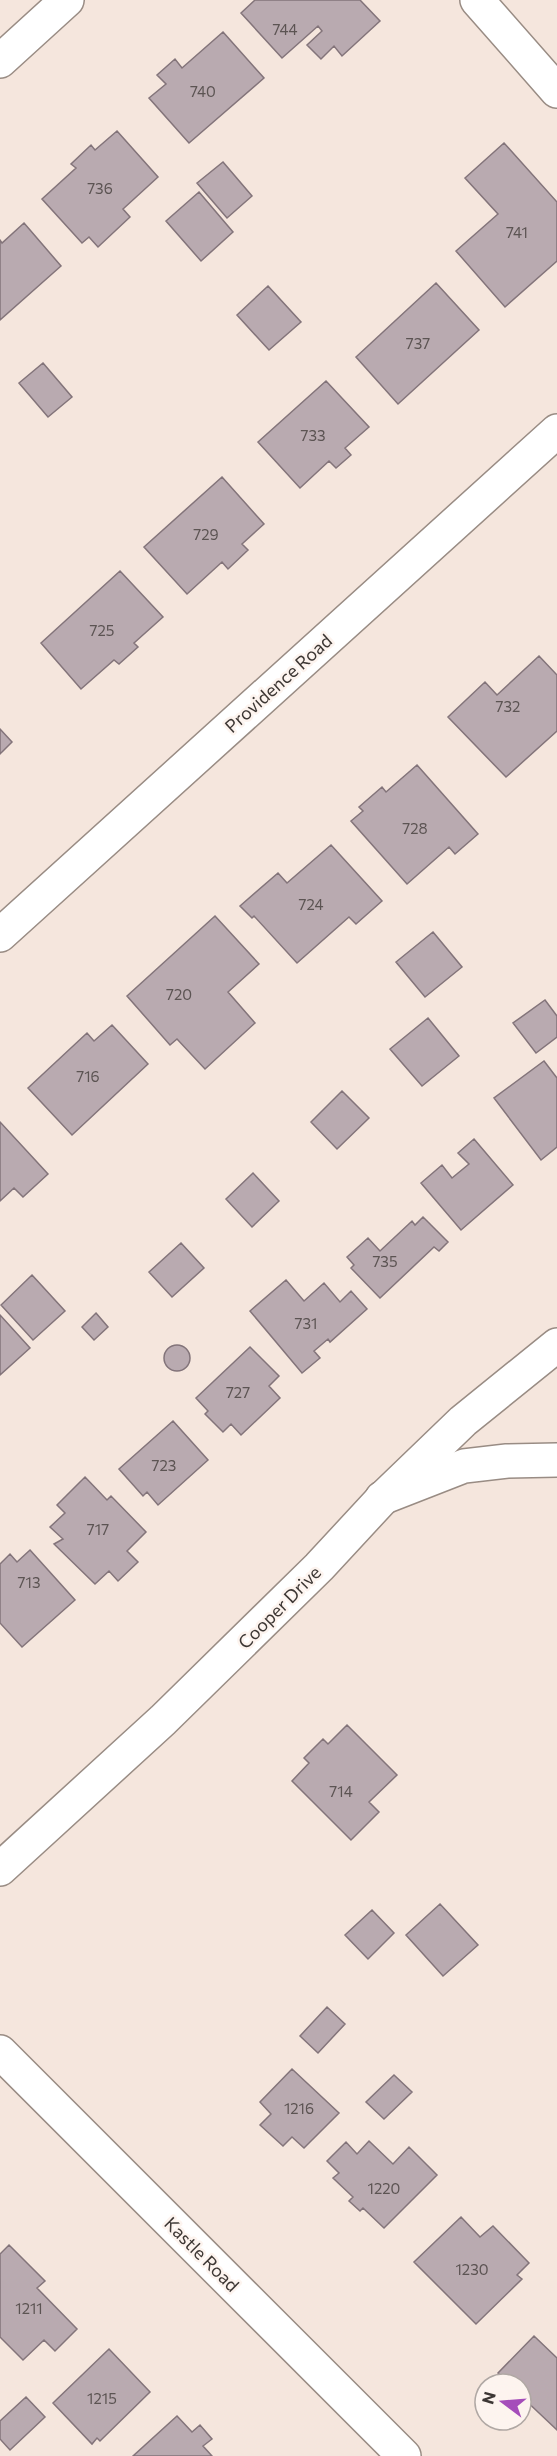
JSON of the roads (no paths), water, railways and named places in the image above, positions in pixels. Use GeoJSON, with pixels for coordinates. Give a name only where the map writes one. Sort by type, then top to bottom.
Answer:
{"type":"FeatureCollection","features":[{"type":"Feature","properties":{"kind":"street"},"geometry":{"type":"LineString","coordinates":[[0,60],[67,0]]}},
{"type":"Feature","properties":{"kind":"street"},"geometry":{"type":"LineString","coordinates":[[477,0],[557,91]]}},
{"type":"Feature","properties":{"kind":"street","name":"Providence Road"},"geometry":{"type":"LineString","coordinates":[[0,934],[557,431]]}},
{"type":"Feature","properties":{"kind":"street","name":"Cooper Drive"},"geometry":{"type":"LineString","coordinates":[[0,1869],[163,1720],[319,1567],[382,1498],[463,1421],[557,1345]]}},
{"type":"Feature","properties":{"kind":"street"},"geometry":{"type":"LineString","coordinates":[[382,1498],[464,1466],[507,1461],[557,1460]]}},
{"type":"Feature","properties":{"kind":"street","name":"Kastle Road"},"geometry":{"type":"LineString","coordinates":[[0,2052],[404,2456]]}}]}
